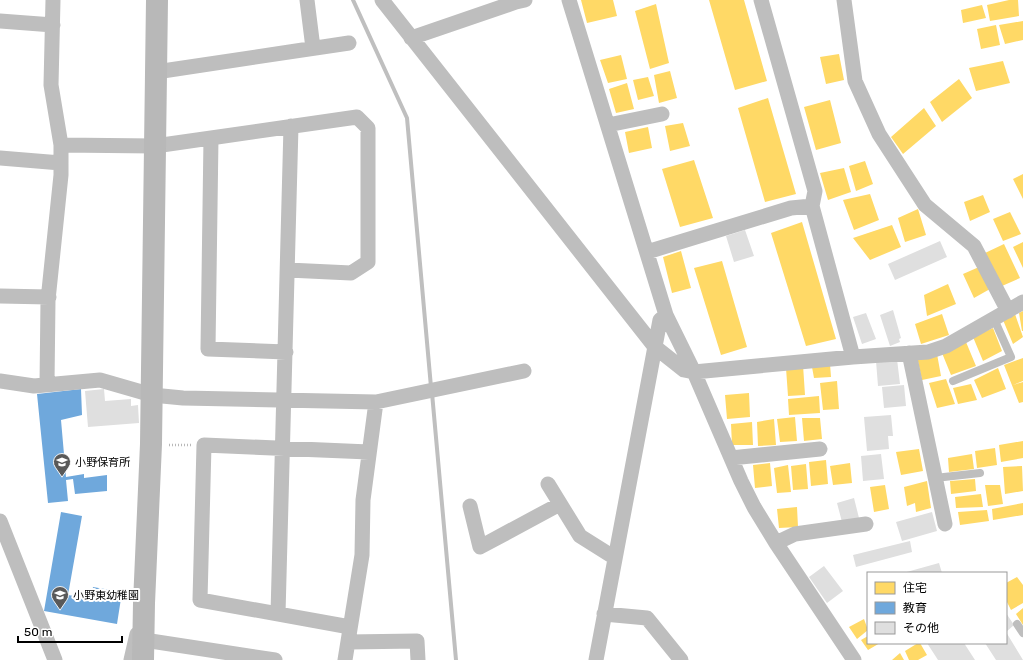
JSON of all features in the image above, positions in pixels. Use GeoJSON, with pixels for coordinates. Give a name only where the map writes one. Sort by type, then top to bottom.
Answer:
{"type":"FeatureCollection","features":[{"type":"Feature","properties":{"kind":"street"},"geometry":{"type":"LineString","coordinates":[[48,384],[48,297],[61,175],[61,145],[52,85],[53,0]]}},
{"type":"Feature","properties":{"kind":"street"},"geometry":{"type":"LineString","coordinates":[[160,0],[157,0],[152,395],[144,603],[144,650],[275,660]]}},
{"type":"Feature","properties":{"kind":"street"},"geometry":{"type":"LineString","coordinates":[[306,0],[313,48]]}},
{"type":"Feature","properties":{"kind":"street"},"geometry":{"type":"LineString","coordinates":[[382,0],[655,347],[684,370],[694,372],[853,357],[928,352],[946,346],[1023,302]]}},
{"type":"Feature","properties":{"kind":"street"},"geometry":{"type":"LineString","coordinates":[[569,0],[666,315],[694,372],[731,458],[754,506],[776,543],[854,660]]}},
{"type":"Feature","properties":{"kind":"street"},"geometry":{"type":"LineString","coordinates":[[761,0],[815,191],[812,206],[853,357]]}},
{"type":"Feature","properties":{"kind":"street"},"geometry":{"type":"LineString","coordinates":[[844,0],[855,81],[879,134],[925,205],[974,246],[1008,311]]}},
{"type":"Feature","properties":{"kind":"street"},"geometry":{"type":"LineString","coordinates":[[411,38],[519,1]]}},
{"type":"Feature","properties":{"kind":"street"},"geometry":{"type":"LineString","coordinates":[[0,21],[53,25]]}},
{"type":"Feature","properties":{"kind":"street"},"geometry":{"type":"LineString","coordinates":[[156,72],[349,43]]}},
{"type":"Feature","properties":{"kind":"street"},"geometry":{"type":"LineString","coordinates":[[608,125],[662,114]]}},
{"type":"Feature","properties":{"kind":"street"},"geometry":{"type":"LineString","coordinates":[[61,145],[155,146],[357,117],[368,128],[368,262],[351,273],[288,270]]}},
{"type":"Feature","properties":{"kind":"street"},"geometry":{"type":"LineString","coordinates":[[278,614],[291,126]]}},
{"type":"Feature","properties":{"kind":"street"},"geometry":{"type":"LineString","coordinates":[[211,138],[208,349],[286,352]]}},
{"type":"Feature","properties":{"kind":"street"},"geometry":{"type":"LineString","coordinates":[[0,158],[61,163]]}},
{"type":"Feature","properties":{"kind":"street"},"geometry":{"type":"LineString","coordinates":[[647,252],[792,208],[812,206]]}},
{"type":"Feature","properties":{"kind":"street"},"geometry":{"type":"LineString","coordinates":[[0,296],[48,297]]}},
{"type":"Feature","properties":{"kind":"street"},"geometry":{"type":"LineString","coordinates":[[596,660],[660,320],[666,315]]}},
{"type":"Feature","properties":{"kind":"street"},"geometry":{"type":"LineString","coordinates":[[909,353],[945,524]]}},
{"type":"Feature","properties":{"kind":"street"},"geometry":{"type":"LineString","coordinates":[[0,381],[34,386],[100,380],[152,395],[183,398],[376,402],[524,371]]}},
{"type":"Feature","properties":{"kind":"street"},"geometry":{"type":"LineString","coordinates":[[345,660],[362,555],[363,500],[376,402]]}},
{"type":"Feature","properties":{"kind":"street"},"geometry":{"type":"LineString","coordinates":[[350,627],[200,600],[204,446],[370,452]]}},
{"type":"Feature","properties":{"kind":"street"},"geometry":{"type":"LineString","coordinates":[[731,458],[820,449]]}},
{"type":"Feature","properties":{"kind":"street"},"geometry":{"type":"LineString","coordinates":[[548,484],[580,536],[615,558]]}},
{"type":"Feature","properties":{"kind":"street"},"geometry":{"type":"LineString","coordinates":[[470,506],[480,547],[560,504]]}},
{"type":"Feature","properties":{"kind":"street"},"geometry":{"type":"LineString","coordinates":[[0,521],[55,660]]}},
{"type":"Feature","properties":{"kind":"street"},"geometry":{"type":"LineString","coordinates":[[776,543],[795,534],[866,524]]}},
{"type":"Feature","properties":{"kind":"street"},"geometry":{"type":"LineString","coordinates":[[131,660],[144,603]]}},
{"type":"Feature","properties":{"kind":"street"},"geometry":{"type":"LineString","coordinates":[[604,614],[647,618],[681,660]]}},
{"type":"Feature","properties":{"kind":"street"},"geometry":{"type":"LineString","coordinates":[[348,642],[417,642],[418,660]]}},
{"type":"Feature","properties":{"kind":"lane"},"geometry":{"type":"LineString","coordinates":[[953,381],[1011,357],[994,319]]}},
{"type":"Feature","properties":{"kind":"lane"},"geometry":{"type":"LineString","coordinates":[[935,478],[980,473]]}},
{"type":"Feature","properties":{"kind":"lane"},"geometry":{"type":"LineString","coordinates":[[1017,624],[1023,633]]}},
{"type":"Feature","properties":{"kind":"path"},"geometry":{"type":"LineString","coordinates":[[151,444],[204,446]]}},
{"type":"Feature","properties":{"kind":"building: 住宅"},"geometry":{"type":"Polygon","coordinates":[[[581,0],[613,0],[617,16],[587,23],[581,0]]]}},
{"type":"Feature","properties":{"kind":"building: 住宅"},"geometry":{"type":"Polygon","coordinates":[[[709,0],[744,0],[767,81],[735,90],[709,0]]]}},
{"type":"Feature","properties":{"kind":"building: 住宅"},"geometry":{"type":"Polygon","coordinates":[[[1009,0],[1018,0],[1019,16],[990,21],[987,5],[1009,0]]]}},
{"type":"Feature","properties":{"kind":"building: 住宅"},"geometry":{"type":"Polygon","coordinates":[[[656,4],[669,63],[650,69],[635,11],[656,4]]]}},
{"type":"Feature","properties":{"kind":"building: 住宅"},"geometry":{"type":"Polygon","coordinates":[[[982,5],[986,18],[963,23],[961,10],[982,5]]]}},
{"type":"Feature","properties":{"kind":"building: 住宅"},"geometry":{"type":"Polygon","coordinates":[[[1023,21],[1023,40],[1005,44],[999,25],[1023,21]]]}},
{"type":"Feature","properties":{"kind":"building: 住宅"},"geometry":{"type":"Polygon","coordinates":[[[996,25],[1000,45],[981,49],[977,29],[996,25]]]}},
{"type":"Feature","properties":{"kind":"building: 住宅"},"geometry":{"type":"Polygon","coordinates":[[[839,54],[844,80],[826,84],[820,57],[839,54]]]}},
{"type":"Feature","properties":{"kind":"building: 住宅"},"geometry":{"type":"Polygon","coordinates":[[[621,55],[627,79],[608,83],[600,60],[621,55]]]}},
{"type":"Feature","properties":{"kind":"building: 住宅"},"geometry":{"type":"Polygon","coordinates":[[[1003,61],[1010,83],[976,91],[969,68],[1003,61]]]}},
{"type":"Feature","properties":{"kind":"building: 住宅"},"geometry":{"type":"Polygon","coordinates":[[[670,71],[677,98],[659,103],[654,75],[670,71]]]}},
{"type":"Feature","properties":{"kind":"building: 住宅"},"geometry":{"type":"Polygon","coordinates":[[[648,77],[654,96],[638,100],[633,80],[648,77]]]}},
{"type":"Feature","properties":{"kind":"building: 住宅"},"geometry":{"type":"Polygon","coordinates":[[[959,79],[972,98],[942,122],[930,102],[959,79]]]}},
{"type":"Feature","properties":{"kind":"building: 住宅"},"geometry":{"type":"Polygon","coordinates":[[[627,83],[634,109],[616,113],[609,89],[627,83]]]}},
{"type":"Feature","properties":{"kind":"building: 住宅"},"geometry":{"type":"Polygon","coordinates":[[[768,98],[796,194],[765,202],[738,108],[768,98]]]}},
{"type":"Feature","properties":{"kind":"building: 住宅"},"geometry":{"type":"Polygon","coordinates":[[[830,100],[841,143],[816,150],[804,107],[830,100]]]}},
{"type":"Feature","properties":{"kind":"building: 住宅"},"geometry":{"type":"Polygon","coordinates":[[[924,108],[936,126],[903,154],[891,137],[924,108]]]}},
{"type":"Feature","properties":{"kind":"building: 住宅"},"geometry":{"type":"Polygon","coordinates":[[[683,123],[690,146],[670,151],[665,126],[683,123]]]}},
{"type":"Feature","properties":{"kind":"building: 住宅"},"geometry":{"type":"Polygon","coordinates":[[[648,127],[652,148],[629,153],[625,132],[648,127]]]}},
{"type":"Feature","properties":{"kind":"building: 住宅"},"geometry":{"type":"Polygon","coordinates":[[[694,160],[713,218],[680,227],[662,169],[694,160]]]}},
{"type":"Feature","properties":{"kind":"building: 住宅"},"geometry":{"type":"Polygon","coordinates":[[[865,161],[873,184],[856,191],[849,166],[865,161]]]}},
{"type":"Feature","properties":{"kind":"building: 住宅"},"geometry":{"type":"Polygon","coordinates":[[[844,168],[851,192],[828,200],[820,173],[844,168]]]}},
{"type":"Feature","properties":{"kind":"building: 住宅"},"geometry":{"type":"Polygon","coordinates":[[[1023,174],[1023,199],[1013,179],[1023,174]]]}},
{"type":"Feature","properties":{"kind":"building: 住宅"},"geometry":{"type":"Polygon","coordinates":[[[870,194],[879,220],[854,230],[843,200],[870,194]]]}},
{"type":"Feature","properties":{"kind":"building: 住宅"},"geometry":{"type":"Polygon","coordinates":[[[983,195],[990,212],[970,221],[964,202],[983,195]]]}},
{"type":"Feature","properties":{"kind":"building: 住宅"},"geometry":{"type":"Polygon","coordinates":[[[918,209],[926,235],[905,242],[898,218],[918,209]]]}},
{"type":"Feature","properties":{"kind":"building: 住宅"},"geometry":{"type":"Polygon","coordinates":[[[1010,212],[1021,234],[1003,241],[993,219],[1010,212]]]}},
{"type":"Feature","properties":{"kind":"building: 住宅"},"geometry":{"type":"Polygon","coordinates":[[[802,222],[836,339],[806,346],[771,233],[802,222]]]}},
{"type":"Feature","properties":{"kind":"building: 住宅"},"geometry":{"type":"Polygon","coordinates":[[[892,225],[901,247],[870,260],[853,238],[892,225]]]}},
{"type":"Feature","properties":{"kind":"building: 住宅"},"geometry":{"type":"Polygon","coordinates":[[[1023,242],[1023,268],[1013,247],[1023,242]]]}},
{"type":"Feature","properties":{"kind":"building: 住宅"},"geometry":{"type":"Polygon","coordinates":[[[1004,244],[1020,278],[1002,286],[985,253],[1004,244]]]}},
{"type":"Feature","properties":{"kind":"building: 住宅"},"geometry":{"type":"Polygon","coordinates":[[[681,251],[691,288],[672,293],[663,257],[681,251]]]}},
{"type":"Feature","properties":{"kind":"building: 住宅"},"geometry":{"type":"Polygon","coordinates":[[[722,261],[747,347],[721,355],[694,268],[722,261]]]}},
{"type":"Feature","properties":{"kind":"building: 住宅"},"geometry":{"type":"Polygon","coordinates":[[[979,267],[990,289],[974,298],[963,274],[979,267]]]}},
{"type":"Feature","properties":{"kind":"building: 住宅"},"geometry":{"type":"Polygon","coordinates":[[[948,284],[956,304],[927,316],[924,295],[948,284]]]}},
{"type":"Feature","properties":{"kind":"building: 住宅"},"geometry":{"type":"Polygon","coordinates":[[[1023,311],[1023,331],[1022,331],[1019,313],[1023,311]]]}},
{"type":"Feature","properties":{"kind":"building: 住宅"},"geometry":{"type":"Polygon","coordinates":[[[942,314],[949,335],[921,344],[915,324],[942,314]]]}},
{"type":"Feature","properties":{"kind":"building: 住宅"},"geometry":{"type":"Polygon","coordinates":[[[1015,314],[1023,337],[1013,344],[1003,320],[1015,314]]]}},
{"type":"Feature","properties":{"kind":"building: 住宅"},"geometry":{"type":"Polygon","coordinates":[[[993,328],[1002,351],[983,361],[973,337],[993,328]]]}},
{"type":"Feature","properties":{"kind":"building: 住宅"},"geometry":{"type":"Polygon","coordinates":[[[966,342],[976,366],[951,375],[942,353],[966,342]]]}},
{"type":"Feature","properties":{"kind":"building: 住宅"},"geometry":{"type":"Polygon","coordinates":[[[937,354],[941,376],[922,380],[917,357],[937,354]]]}},
{"type":"Feature","properties":{"kind":"building: 住宅"},"geometry":{"type":"Polygon","coordinates":[[[1023,358],[1023,381],[1013,385],[1023,382],[1023,402],[1019,403],[1004,365],[1023,358]]]}},
{"type":"Feature","properties":{"kind":"building: 住宅"},"geometry":{"type":"Polygon","coordinates":[[[830,364],[831,377],[814,378],[812,367],[830,364]]]}},
{"type":"Feature","properties":{"kind":"building: 住宅"},"geometry":{"type":"Polygon","coordinates":[[[803,365],[805,395],[788,396],[786,368],[803,365]]]}},
{"type":"Feature","properties":{"kind":"building: 住宅"},"geometry":{"type":"Polygon","coordinates":[[[998,368],[1006,389],[982,398],[974,380],[998,368]]]}},
{"type":"Feature","properties":{"kind":"building: 住宅"},"geometry":{"type":"Polygon","coordinates":[[[946,379],[955,404],[937,408],[929,383],[946,379]]]}},
{"type":"Feature","properties":{"kind":"building: 住宅"},"geometry":{"type":"Polygon","coordinates":[[[837,381],[839,409],[823,410],[820,383],[837,381]]]}},
{"type":"Feature","properties":{"kind":"building: 住宅"},"geometry":{"type":"Polygon","coordinates":[[[971,384],[977,400],[958,404],[953,388],[971,384]]]}},
{"type":"Feature","properties":{"kind":"building: 住宅"},"geometry":{"type":"Polygon","coordinates":[[[749,393],[750,417],[727,419],[725,395],[749,393]]]}},
{"type":"Feature","properties":{"kind":"building: 住宅"},"geometry":{"type":"Polygon","coordinates":[[[819,396],[820,413],[789,415],[788,399],[819,396]]]}},
{"type":"Feature","properties":{"kind":"building: 住宅"},"geometry":{"type":"Polygon","coordinates":[[[795,417],[797,441],[780,442],[777,419],[795,417]]]}},
{"type":"Feature","properties":{"kind":"building: 住宅"},"geometry":{"type":"Polygon","coordinates":[[[802,418],[820,418],[822,439],[804,441],[802,418]]]}},
{"type":"Feature","properties":{"kind":"building: 住宅"},"geometry":{"type":"Polygon","coordinates":[[[774,419],[776,445],[758,446],[757,422],[774,419]]]}},
{"type":"Feature","properties":{"kind":"building: 住宅"},"geometry":{"type":"Polygon","coordinates":[[[752,422],[753,445],[732,445],[731,424],[752,422]]]}},
{"type":"Feature","properties":{"kind":"building: 住宅"},"geometry":{"type":"Polygon","coordinates":[[[1023,441],[1023,458],[1001,462],[999,445],[1023,441]]]}},
{"type":"Feature","properties":{"kind":"building: 住宅"},"geometry":{"type":"Polygon","coordinates":[[[995,448],[997,465],[977,468],[975,451],[995,448]]]}},
{"type":"Feature","properties":{"kind":"building: 住宅"},"geometry":{"type":"Polygon","coordinates":[[[919,449],[923,471],[901,475],[896,452],[919,449]]]}},
{"type":"Feature","properties":{"kind":"building: 住宅"},"geometry":{"type":"Polygon","coordinates":[[[972,454],[974,469],[949,472],[948,458],[972,454]]]}},
{"type":"Feature","properties":{"kind":"building: 住宅"},"geometry":{"type":"Polygon","coordinates":[[[826,460],[828,484],[811,486],[809,462],[826,460]]]}},
{"type":"Feature","properties":{"kind":"building: 住宅"},"geometry":{"type":"Polygon","coordinates":[[[770,463],[772,486],[755,488],[753,465],[770,463]]]}},
{"type":"Feature","properties":{"kind":"building: 住宅"},"geometry":{"type":"Polygon","coordinates":[[[850,463],[852,483],[833,485],[830,466],[850,463]]]}},
{"type":"Feature","properties":{"kind":"building: 住宅"},"geometry":{"type":"Polygon","coordinates":[[[806,464],[808,489],[793,490],[791,466],[806,464]]]}},
{"type":"Feature","properties":{"kind":"building: 住宅"},"geometry":{"type":"Polygon","coordinates":[[[788,465],[791,492],[777,493],[774,468],[788,465]]]}},
{"type":"Feature","properties":{"kind":"building: 住宅"},"geometry":{"type":"Polygon","coordinates":[[[1022,466],[1023,491],[1005,494],[1003,467],[1022,466]]]}},
{"type":"Feature","properties":{"kind":"building: 住宅"},"geometry":{"type":"Polygon","coordinates":[[[975,479],[976,491],[951,494],[950,481],[975,479]]]}},
{"type":"Feature","properties":{"kind":"building: 住宅"},"geometry":{"type":"Polygon","coordinates":[[[927,481],[931,508],[916,512],[915,503],[907,506],[904,487],[927,481]]]}},
{"type":"Feature","properties":{"kind":"building: 住宅"},"geometry":{"type":"Polygon","coordinates":[[[885,485],[889,509],[874,512],[870,487],[885,485]]]}},
{"type":"Feature","properties":{"kind":"building: 住宅"},"geometry":{"type":"Polygon","coordinates":[[[985,485],[1000,485],[1003,504],[988,506],[985,485]]]}},
{"type":"Feature","properties":{"kind":"building: 住宅"},"geometry":{"type":"Polygon","coordinates":[[[981,494],[983,507],[956,508],[955,497],[981,494]]]}},
{"type":"Feature","properties":{"kind":"building: 住宅"},"geometry":{"type":"Polygon","coordinates":[[[1023,503],[1023,515],[993,520],[992,509],[1023,503]]]}},
{"type":"Feature","properties":{"kind":"building: 住宅"},"geometry":{"type":"Polygon","coordinates":[[[797,507],[798,527],[779,528],[777,509],[797,507]]]}},
{"type":"Feature","properties":{"kind":"building: 住宅"},"geometry":{"type":"Polygon","coordinates":[[[987,510],[989,521],[960,525],[958,512],[987,510]]]}},
{"type":"Feature","properties":{"kind":"building: 住宅"},"geometry":{"type":"Polygon","coordinates":[[[1017,577],[1023,585],[1023,603],[1011,610],[1007,602],[1007,582],[1017,577]]]}},
{"type":"Feature","properties":{"kind":"building: 住宅"},"geometry":{"type":"Polygon","coordinates":[[[1023,608],[1023,625],[1016,614],[1023,608]]]}},
{"type":"Feature","properties":{"kind":"building: 住宅"},"geometry":{"type":"Polygon","coordinates":[[[864,619],[867,631],[857,639],[849,627],[864,619]]]}},
{"type":"Feature","properties":{"kind":"building: 住宅"},"geometry":{"type":"Polygon","coordinates":[[[867,637],[867,644],[878,644],[868,650],[861,640],[867,637]]]}},
{"type":"Feature","properties":{"kind":"building: 住宅"},"geometry":{"type":"Polygon","coordinates":[[[916,644],[921,644],[927,655],[918,660],[909,660],[905,651],[916,644]]]}},
{"type":"Feature","properties":{"kind":"building: 住宅"},"geometry":{"type":"Polygon","coordinates":[[[900,653],[904,660],[892,660],[900,653]]]}},
{"type":"Feature","properties":{"kind":"building: 教育"},"geometry":{"type":"Polygon","coordinates":[[[81,389],[82,415],[61,420],[66,477],[84,474],[84,478],[107,475],[107,491],[75,494],[73,479],[66,480],[68,501],[48,503],[37,394],[81,389]]]}},
{"type":"Feature","properties":{"kind":"building: 教育","name":"小野東幼稚園"},"geometry":{"type":"Polygon","coordinates":[[[61,512],[82,516],[68,595],[91,599],[93,587],[122,592],[117,624],[44,611],[61,512]]]}},
{"type":"Feature","properties":{"kind":"building: その他"},"geometry":{"type":"Polygon","coordinates":[[[745,230],[754,256],[734,262],[726,236],[745,230]]]}},
{"type":"Feature","properties":{"kind":"building: その他"},"geometry":{"type":"Polygon","coordinates":[[[940,241],[947,257],[895,280],[888,264],[940,241]]]}},
{"type":"Feature","properties":{"kind":"building: その他"},"geometry":{"type":"Polygon","coordinates":[[[893,310],[901,338],[899,339],[900,342],[890,346],[880,315],[893,310]]]}},
{"type":"Feature","properties":{"kind":"building: その他"},"geometry":{"type":"Polygon","coordinates":[[[866,313],[876,339],[862,344],[853,317],[866,313]]]}},
{"type":"Feature","properties":{"kind":"building: その他"},"geometry":{"type":"Polygon","coordinates":[[[897,359],[900,384],[878,386],[876,361],[897,359]]]}},
{"type":"Feature","properties":{"kind":"building: その他"},"geometry":{"type":"Polygon","coordinates":[[[904,385],[906,406],[884,408],[882,387],[904,385]]]}},
{"type":"Feature","properties":{"kind":"building: その他"},"geometry":{"type":"Polygon","coordinates":[[[104,389],[105,401],[131,399],[131,406],[138,405],[139,423],[88,427],[85,391],[104,389]]]}},
{"type":"Feature","properties":{"kind":"building: その他"},"geometry":{"type":"Polygon","coordinates":[[[891,415],[893,436],[888,436],[889,449],[867,451],[864,417],[891,415]]]}},
{"type":"Feature","properties":{"kind":"building: その他"},"geometry":{"type":"Polygon","coordinates":[[[881,454],[884,479],[863,481],[861,456],[881,454]]]}},
{"type":"Feature","properties":{"kind":"building: その他"},"geometry":{"type":"Polygon","coordinates":[[[854,498],[859,518],[842,522],[837,503],[854,498]]]}},
{"type":"Feature","properties":{"kind":"building: その他"},"geometry":{"type":"Polygon","coordinates":[[[932,512],[937,531],[902,541],[896,522],[932,512]]]}},
{"type":"Feature","properties":{"kind":"building: その他"},"geometry":{"type":"Polygon","coordinates":[[[910,541],[912,552],[856,567],[853,555],[910,541]]]}},
{"type":"Feature","properties":{"kind":"building: その他"},"geometry":{"type":"Polygon","coordinates":[[[939,563],[942,572],[907,572],[939,563]]]}},
{"type":"Feature","properties":{"kind":"building: その他"},"geometry":{"type":"Polygon","coordinates":[[[824,566],[843,591],[827,603],[809,577],[824,566]]]}},
{"type":"Feature","properties":{"kind":"building: その他"},"geometry":{"type":"Polygon","coordinates":[[[1007,614],[1014,625],[1007,631],[1007,614]]]}},
{"type":"Feature","properties":{"kind":"building: その他"},"geometry":{"type":"Polygon","coordinates":[[[1007,634],[1023,660],[996,660],[986,644],[1007,644],[1007,634]]]}},
{"type":"Feature","properties":{"kind":"building: その他"},"geometry":{"type":"Polygon","coordinates":[[[928,644],[965,644],[975,660],[938,660],[928,644]]]}},
{"type":"Feature","properties":{"kind":"waterway"},"geometry":{"type":"LineString","coordinates":[[353,0],[407,118],[431,387]]}},
{"type":"Feature","properties":{"kind":"waterway"},"geometry":{"type":"LineString","coordinates":[[432,393],[456,660]]}},
{"type":"Feature","properties":{"kind":"place","name":"小野保育所"},"geometry":{"type":"Point","coordinates":[62,477]}},
{"type":"Feature","properties":{"kind":"place","name":"小野東幼稚園"},"geometry":{"type":"Point","coordinates":[60,610]}}]}
